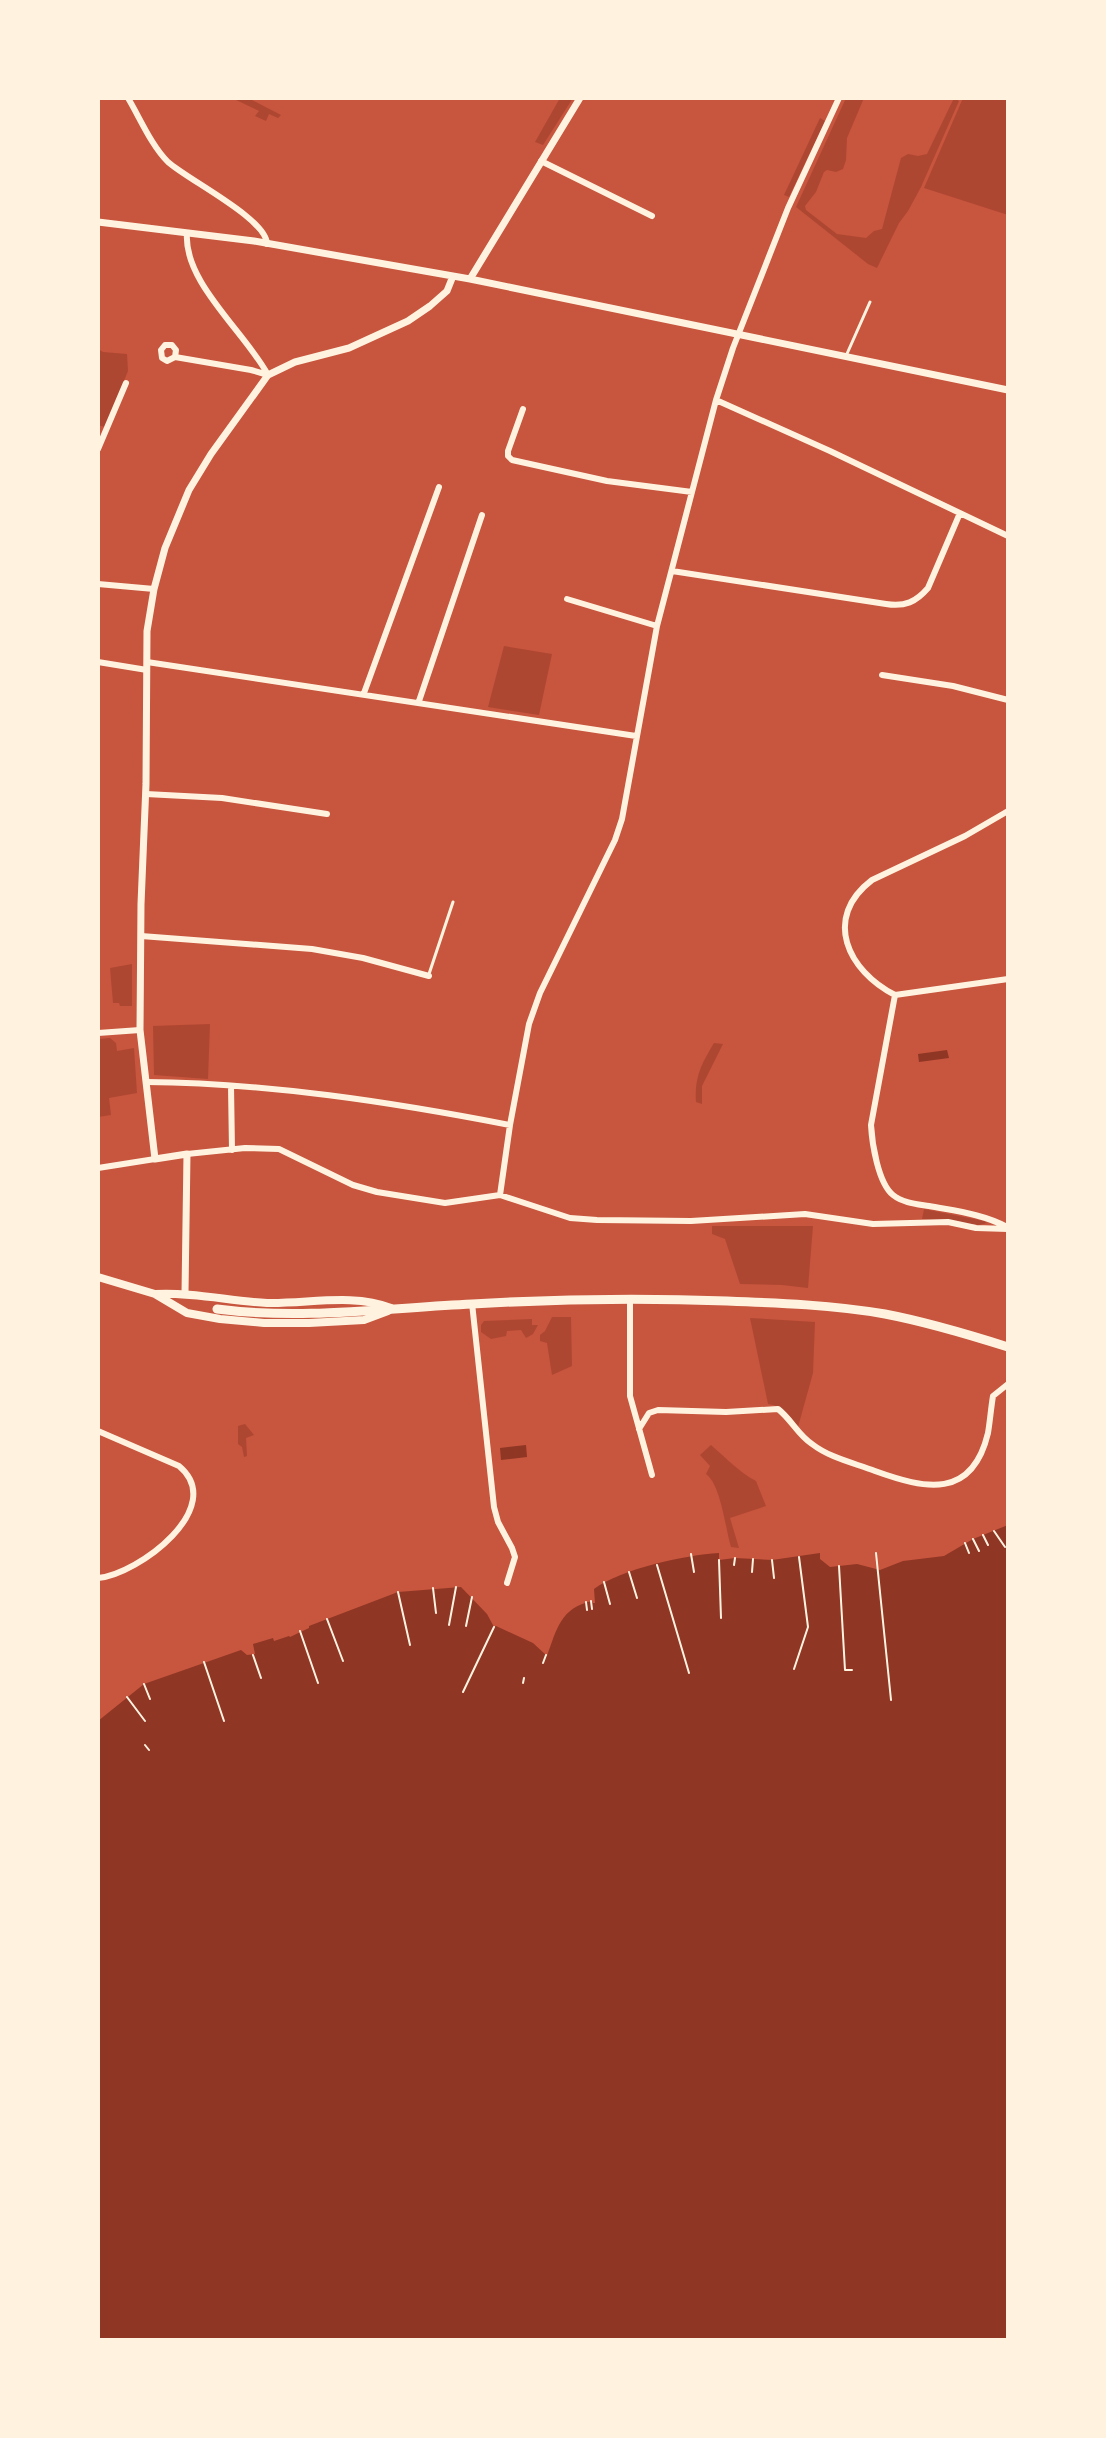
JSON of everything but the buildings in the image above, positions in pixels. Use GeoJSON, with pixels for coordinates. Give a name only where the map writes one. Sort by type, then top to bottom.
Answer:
{"type":"FeatureCollection","features":[{"type":"Feature","properties":{"kind":"main road"},"geometry":{"type":"LineString","coordinates":[[98,1277],[155,1294],[182,1311],[220,1319],[287,1324],[364,1320],[392,1308]]}},
{"type":"Feature","properties":{"kind":"main road"},"geometry":{"type":"LineString","coordinates":[[182,1311],[185,1293]]}},
{"type":"Feature","properties":{"kind":"main road"},"geometry":{"type":"LineString","coordinates":[[155,1294],[185,1293],[265,1303],[363,1300],[392,1308]]}},
{"type":"Feature","properties":{"kind":"main road"},"geometry":{"type":"LineString","coordinates":[[217,1309],[287,1314],[472,1303],[630,1299],[761,1302],[863,1311],[934,1325],[1008,1347]]}},
{"type":"Feature","properties":{"kind":"street"},"geometry":{"type":"LineString","coordinates":[[128,98],[166,159],[265,232],[267,244]]}},
{"type":"Feature","properties":{"kind":"street"},"geometry":{"type":"LineString","coordinates":[[470,279],[580,98]]}},
{"type":"Feature","properties":{"kind":"street"},"geometry":{"type":"LineString","coordinates":[[500,1195],[529,1024],[540,993],[615,840],[628,796],[657,626],[716,400],[788,208],[839,98]]}},
{"type":"Feature","properties":{"kind":"street"},"geometry":{"type":"LineString","coordinates":[[541,161],[652,216]]}},
{"type":"Feature","properties":{"kind":"street"},"geometry":{"type":"LineString","coordinates":[[98,222],[267,244],[470,279],[1008,390]]}},
{"type":"Feature","properties":{"kind":"street"},"geometry":{"type":"LineString","coordinates":[[187,233],[188,250],[196,270],[268,375]]}},
{"type":"Feature","properties":{"kind":"street"},"geometry":{"type":"LineString","coordinates":[[155,1159],[140,1030],[141,936],[147,631],[165,548],[189,490],[211,453],[268,375],[295,362],[349,348],[408,321],[443,294],[453,276]]}},
{"type":"Feature","properties":{"kind":"street"},"geometry":{"type":"LineString","coordinates":[[175,357],[268,375]]}},
{"type":"Feature","properties":{"kind":"street"},"geometry":{"type":"LineString","coordinates":[[98,449],[126,383]]}},
{"type":"Feature","properties":{"kind":"street"},"geometry":{"type":"LineString","coordinates":[[716,400],[1008,536]]}},
{"type":"Feature","properties":{"kind":"street"},"geometry":{"type":"LineString","coordinates":[[523,409],[508,451],[512,460],[605,481],[692,492]]}},
{"type":"Feature","properties":{"kind":"street"},"geometry":{"type":"LineString","coordinates":[[364,693],[439,487]]}},
{"type":"Feature","properties":{"kind":"street"},"geometry":{"type":"LineString","coordinates":[[672,571],[904,605],[928,588],[960,513]]}},
{"type":"Feature","properties":{"kind":"street"},"geometry":{"type":"LineString","coordinates":[[419,701],[482,515]]}},
{"type":"Feature","properties":{"kind":"street"},"geometry":{"type":"LineString","coordinates":[[98,584],[154,589]]}},
{"type":"Feature","properties":{"kind":"street"},"geometry":{"type":"LineString","coordinates":[[567,599],[657,626]]}},
{"type":"Feature","properties":{"kind":"street"},"geometry":{"type":"LineString","coordinates":[[98,662],[364,693],[636,736]]}},
{"type":"Feature","properties":{"kind":"street"},"geometry":{"type":"LineString","coordinates":[[882,675],[953,686],[1008,700]]}},
{"type":"Feature","properties":{"kind":"street"},"geometry":{"type":"LineString","coordinates":[[146,794],[222,798],[327,814]]}},
{"type":"Feature","properties":{"kind":"street"},"geometry":{"type":"LineString","coordinates":[[1008,811],[980,828],[872,880],[852,901],[845,931],[851,957],[875,982],[895,995],[1008,979]]}},
{"type":"Feature","properties":{"kind":"street"},"geometry":{"type":"LineString","coordinates":[[141,936],[312,949],[363,958],[429,976]]}},
{"type":"Feature","properties":{"kind":"street"},"geometry":{"type":"LineString","coordinates":[[895,995],[871,1125],[873,1147],[886,1185],[895,1196],[911,1203],[982,1217],[1008,1228]]}},
{"type":"Feature","properties":{"kind":"street"},"geometry":{"type":"LineString","coordinates":[[98,1033],[140,1030]]}},
{"type":"Feature","properties":{"kind":"street"},"geometry":{"type":"LineString","coordinates":[[146,1082],[231,1086],[391,1103],[510,1125]]}},
{"type":"Feature","properties":{"kind":"street"},"geometry":{"type":"LineString","coordinates":[[231,1086],[232,1150]]}},
{"type":"Feature","properties":{"kind":"street"},"geometry":{"type":"LineString","coordinates":[[98,1168],[187,1154],[279,1149],[353,1185],[445,1203],[500,1195],[570,1218],[691,1221],[805,1214],[873,1224],[948,1222],[976,1228],[1008,1228]]}},
{"type":"Feature","properties":{"kind":"street"},"geometry":{"type":"LineString","coordinates":[[185,1293],[187,1154]]}},
{"type":"Feature","properties":{"kind":"street"},"geometry":{"type":"LineString","coordinates":[[630,1299],[630,1396],[652,1475]]}},
{"type":"Feature","properties":{"kind":"street"},"geometry":{"type":"LineString","coordinates":[[472,1303],[494,1507],[515,1557],[507,1583]]}},
{"type":"Feature","properties":{"kind":"street"},"geometry":{"type":"LineString","coordinates":[[639,1429],[649,1413],[658,1410],[726,1412],[778,1409],[805,1439],[820,1450],[898,1480],[941,1485],[958,1480],[971,1468],[988,1432],[993,1396],[1008,1384]]}},
{"type":"Feature","properties":{"kind":"street"},"geometry":{"type":"LineString","coordinates":[[98,1431],[179,1466],[188,1476],[192,1494],[185,1520],[161,1548],[134,1567],[98,1578]]}},
{"type":"Feature","properties":{"kind":"lane"},"geometry":{"type":"LineString","coordinates":[[846,356],[870,302]]}},
{"type":"Feature","properties":{"kind":"lane"},"geometry":{"type":"LineString","coordinates":[[429,976],[453,902]]}},
{"type":"Feature","properties":{"kind":"path"},"geometry":{"type":"LineString","coordinates":[[994,1531],[1005,1547]]}},
{"type":"Feature","properties":{"kind":"path"},"geometry":{"type":"LineString","coordinates":[[983,1535],[988,1545]]}},
{"type":"Feature","properties":{"kind":"path"},"geometry":{"type":"LineString","coordinates":[[973,1539],[979,1551]]}},
{"type":"Feature","properties":{"kind":"path"},"geometry":{"type":"LineString","coordinates":[[965,1543],[969,1553]]}},
{"type":"Feature","properties":{"kind":"path"},"geometry":{"type":"LineString","coordinates":[[876,1553],[891,1700]]}},
{"type":"Feature","properties":{"kind":"path"},"geometry":{"type":"LineString","coordinates":[[691,1554],[694,1572]]}},
{"type":"Feature","properties":{"kind":"path"},"geometry":{"type":"LineString","coordinates":[[794,1669],[808,1627],[799,1557]]}},
{"type":"Feature","properties":{"kind":"path"},"geometry":{"type":"LineString","coordinates":[[734,1565],[735,1558]]}},
{"type":"Feature","properties":{"kind":"path"},"geometry":{"type":"LineString","coordinates":[[752,1572],[753,1559]]}},
{"type":"Feature","properties":{"kind":"path"},"geometry":{"type":"LineString","coordinates":[[719,1560],[721,1618]]}},
{"type":"Feature","properties":{"kind":"path"},"geometry":{"type":"LineString","coordinates":[[772,1560],[774,1578]]}},
{"type":"Feature","properties":{"kind":"path"},"geometry":{"type":"LineString","coordinates":[[657,1565],[689,1673]]}},
{"type":"Feature","properties":{"kind":"path"},"geometry":{"type":"LineString","coordinates":[[839,1566],[845,1670]]}},
{"type":"Feature","properties":{"kind":"path"},"geometry":{"type":"LineString","coordinates":[[629,1572],[637,1598]]}},
{"type":"Feature","properties":{"kind":"path"},"geometry":{"type":"LineString","coordinates":[[604,1582],[610,1604]]}},
{"type":"Feature","properties":{"kind":"path"},"geometry":{"type":"LineString","coordinates":[[449,1625],[456,1587]]}},
{"type":"Feature","properties":{"kind":"path"},"geometry":{"type":"LineString","coordinates":[[433,1588],[436,1613]]}},
{"type":"Feature","properties":{"kind":"path"},"geometry":{"type":"LineString","coordinates":[[398,1592],[410,1645]]}},
{"type":"Feature","properties":{"kind":"path"},"geometry":{"type":"LineString","coordinates":[[466,1626],[472,1597]]}},
{"type":"Feature","properties":{"kind":"path"},"geometry":{"type":"LineString","coordinates":[[588,1602],[590,1610]]}},
{"type":"Feature","properties":{"kind":"path"},"geometry":{"type":"LineString","coordinates":[[327,1619],[343,1661]]}},
{"type":"Feature","properties":{"kind":"path"},"geometry":{"type":"LineString","coordinates":[[463,1692],[494,1627]]}},
{"type":"Feature","properties":{"kind":"path"},"geometry":{"type":"LineString","coordinates":[[300,1631],[318,1683]]}},
{"type":"Feature","properties":{"kind":"path"},"geometry":{"type":"LineString","coordinates":[[253,1655],[261,1678]]}},
{"type":"Feature","properties":{"kind":"path"},"geometry":{"type":"LineString","coordinates":[[543,1663],[546,1655]]}},
{"type":"Feature","properties":{"kind":"path"},"geometry":{"type":"LineString","coordinates":[[204,1662],[224,1721]]}},
{"type":"Feature","properties":{"kind":"path"},"geometry":{"type":"LineString","coordinates":[[838,1671],[852,1670]]}},
{"type":"Feature","properties":{"kind":"path"},"geometry":{"type":"LineString","coordinates":[[523,1683],[524,1678]]}},
{"type":"Feature","properties":{"kind":"path"},"geometry":{"type":"LineString","coordinates":[[144,1684],[150,1699]]}},
{"type":"Feature","properties":{"kind":"path"},"geometry":{"type":"LineString","coordinates":[[127,1697],[145,1721]]}},
{"type":"Feature","properties":{"kind":"path"},"geometry":{"type":"LineString","coordinates":[[145,1745],[149,1750]]}},
{"type":"Feature","properties":{"kind":"shaded area"},"geometry":{"type":"Polygon","coordinates":[[[232,98],[248,98],[281,115],[278,118],[269,114],[266,121],[255,116],[259,111],[232,98]]]}},
{"type":"Feature","properties":{"kind":"shaded area"},"geometry":{"type":"Polygon","coordinates":[[[560,98],[573,98],[543,145],[535,142],[560,98]]]}},
{"type":"Feature","properties":{"kind":"shaded area"},"geometry":{"type":"Polygon","coordinates":[[[846,98],[864,98],[847,138],[843,169],[824,172],[816,192],[805,206],[837,234],[866,238],[882,229],[901,158],[908,154],[927,154],[954,98],[959,101],[921,187],[877,268],[796,207],[846,98]]]}},
{"type":"Feature","properties":{"kind":"shaded area"},"geometry":{"type":"Polygon","coordinates":[[[963,98],[1008,98],[1008,215],[924,188],[963,98]]]}},
{"type":"Feature","properties":{"kind":"shaded area"},"geometry":{"type":"Polygon","coordinates":[[[820,118],[825,121],[789,197],[784,195],[820,118]]]}},
{"type":"Feature","properties":{"kind":"shaded area"},"geometry":{"type":"Polygon","coordinates":[[[98,349],[127,354],[128,371],[105,427],[98,425],[98,349]]]}},
{"type":"Feature","properties":{"kind":"shaded area"},"geometry":{"type":"Polygon","coordinates":[[[504,646],[552,654],[539,715],[488,707],[504,646]]]}},
{"type":"Feature","properties":{"kind":"shaded area"},"geometry":{"type":"Polygon","coordinates":[[[132,964],[132,1006],[120,1006],[113,1003],[110,968],[132,964]]]}},
{"type":"Feature","properties":{"kind":"shaded area"},"geometry":{"type":"Polygon","coordinates":[[[210,1024],[208,1079],[154,1075],[153,1026],[210,1024]]]}},
{"type":"Feature","properties":{"kind":"shaded area"},"geometry":{"type":"Polygon","coordinates":[[[110,1038],[116,1043],[117,1051],[134,1048],[137,1093],[109,1098],[111,1115],[98,1117],[98,1039],[110,1038]]]}},
{"type":"Feature","properties":{"kind":"shaded area"},"geometry":{"type":"Polygon","coordinates":[[[714,1043],[723,1044],[702,1086],[702,1104],[696,1102],[698,1078],[714,1043]]]}},
{"type":"Feature","properties":{"kind":"shaded area"},"geometry":{"type":"Polygon","coordinates":[[[947,1050],[949,1058],[919,1062],[918,1054],[947,1050]]]}},
{"type":"Feature","properties":{"kind":"shaded area"},"geometry":{"type":"Polygon","coordinates":[[[924,1209],[987,1223],[979,1225],[922,1219],[924,1209]]]}},
{"type":"Feature","properties":{"kind":"shaded area"},"geometry":{"type":"Polygon","coordinates":[[[712,1226],[813,1226],[808,1288],[740,1284],[725,1239],[712,1234],[712,1226]]]}},
{"type":"Feature","properties":{"kind":"shaded area"},"geometry":{"type":"Polygon","coordinates":[[[552,1317],[571,1317],[572,1366],[552,1375],[547,1343],[540,1341],[540,1335],[552,1317]]]}},
{"type":"Feature","properties":{"kind":"shaded area"},"geometry":{"type":"Polygon","coordinates":[[[750,1318],[815,1322],[813,1373],[798,1427],[782,1409],[768,1404],[750,1318]]]}},
{"type":"Feature","properties":{"kind":"shaded area"},"geometry":{"type":"Polygon","coordinates":[[[532,1319],[532,1325],[538,1325],[533,1334],[526,1338],[521,1330],[507,1331],[506,1336],[491,1339],[481,1332],[484,1321],[532,1319]]]}},
{"type":"Feature","properties":{"kind":"shaded area"},"geometry":{"type":"Polygon","coordinates":[[[245,1424],[254,1435],[246,1438],[247,1456],[244,1457],[238,1444],[238,1426],[245,1424]]]}},
{"type":"Feature","properties":{"kind":"shaded area"},"geometry":{"type":"Polygon","coordinates":[[[526,1445],[527,1457],[501,1460],[500,1448],[526,1445]]]}},
{"type":"Feature","properties":{"kind":"shaded area"},"geometry":{"type":"Polygon","coordinates":[[[711,1445],[756,1481],[766,1506],[730,1518],[739,1548],[731,1547],[719,1497],[706,1474],[710,1466],[700,1455],[711,1445]]]}},
{"type":"Feature","properties":{"kind":"shaded area"},"geometry":{"type":"Polygon","coordinates":[[[1008,1525],[1008,2340],[98,2340],[98,1721],[144,1684],[241,1650],[247,1655],[255,1654],[253,1644],[290,1637],[309,1626],[398,1592],[461,1587],[487,1614],[494,1627],[533,1643],[547,1656],[557,1628],[567,1614],[582,1604],[595,1603],[594,1589],[620,1575],[654,1564],[719,1553],[719,1560],[772,1560],[820,1553],[820,1559],[830,1567],[857,1564],[880,1570],[903,1561],[944,1556],[973,1539],[1008,1525]]]}}]}
